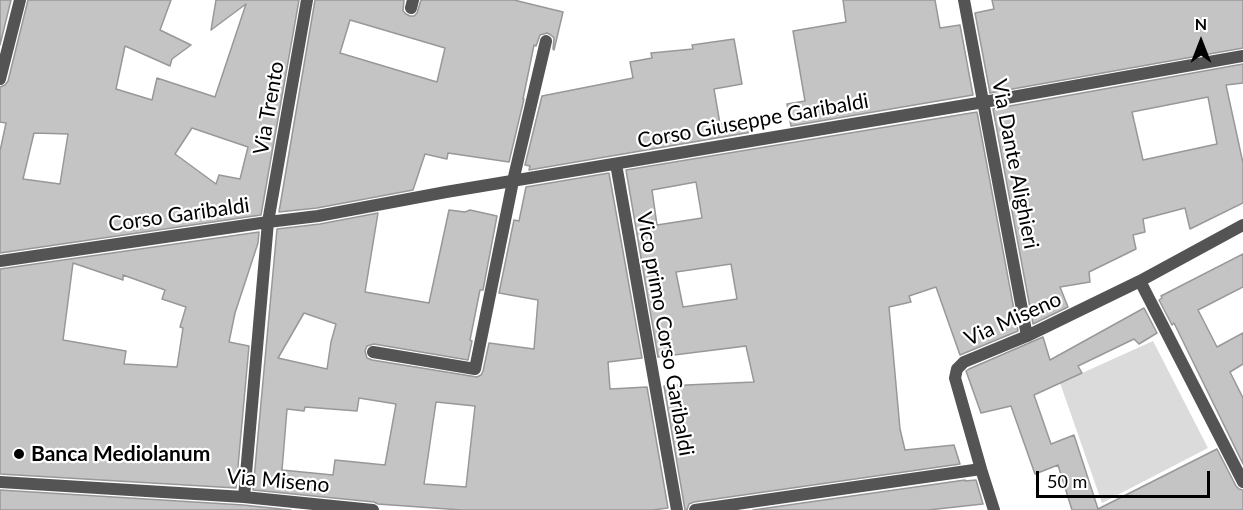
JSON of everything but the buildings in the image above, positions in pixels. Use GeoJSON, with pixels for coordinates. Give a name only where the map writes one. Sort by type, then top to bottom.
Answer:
{"type":"FeatureCollection","features":[{"type":"Feature","properties":{"kind":"street"},"geometry":{"type":"LineString","coordinates":[[0,80],[20,0]]}},
{"type":"Feature","properties":{"kind":"street","name":"Via Trento"},"geometry":{"type":"LineString","coordinates":[[268,222],[307,0]]}},
{"type":"Feature","properties":{"kind":"street","name":"Via Dante Alighieri"},"geometry":{"type":"LineString","coordinates":[[964,0],[1027,336]]}},
{"type":"Feature","properties":{"kind":"street"},"geometry":{"type":"LineString","coordinates":[[373,352],[475,369],[513,181],[546,41]]}},
{"type":"Feature","properties":{"kind":"street","name":"Corso Giuseppe Garibaldi"},"geometry":{"type":"LineString","coordinates":[[268,222],[318,216],[1243,56]]}},
{"type":"Feature","properties":{"kind":"street","name":"Vico primo Corso Garibaldi"},"geometry":{"type":"LineString","coordinates":[[616,164],[676,510]]}},
{"type":"Feature","properties":{"kind":"street","name":"Corso Garibaldi"},"geometry":{"type":"LineString","coordinates":[[0,261],[268,222],[244,497]]}},
{"type":"Feature","properties":{"kind":"street","name":"Via Miseno"},"geometry":{"type":"LineString","coordinates":[[981,469],[955,378],[957,369],[964,362],[1027,336],[1140,281],[1243,225]]}},
{"type":"Feature","properties":{"kind":"street"},"geometry":{"type":"LineString","coordinates":[[1140,281],[1243,482]]}},
{"type":"Feature","properties":{"kind":"street"},"geometry":{"type":"LineString","coordinates":[[695,510],[728,508],[981,469],[994,510]]}},
{"type":"Feature","properties":{"kind":"street","name":"Via Miseno"},"geometry":{"type":"LineString","coordinates":[[0,482],[244,497],[373,510]]}},
{"type":"Feature","properties":{"kind":"shaded area"},"geometry":{"type":"Polygon","coordinates":[[[1153,341],[1208,448],[1102,503],[1060,383],[1153,341]]]}},
{"type":"Feature","properties":{"kind":"place","name":"Banca Mediolanum"},"geometry":{"type":"Point","coordinates":[19,454]}}]}
